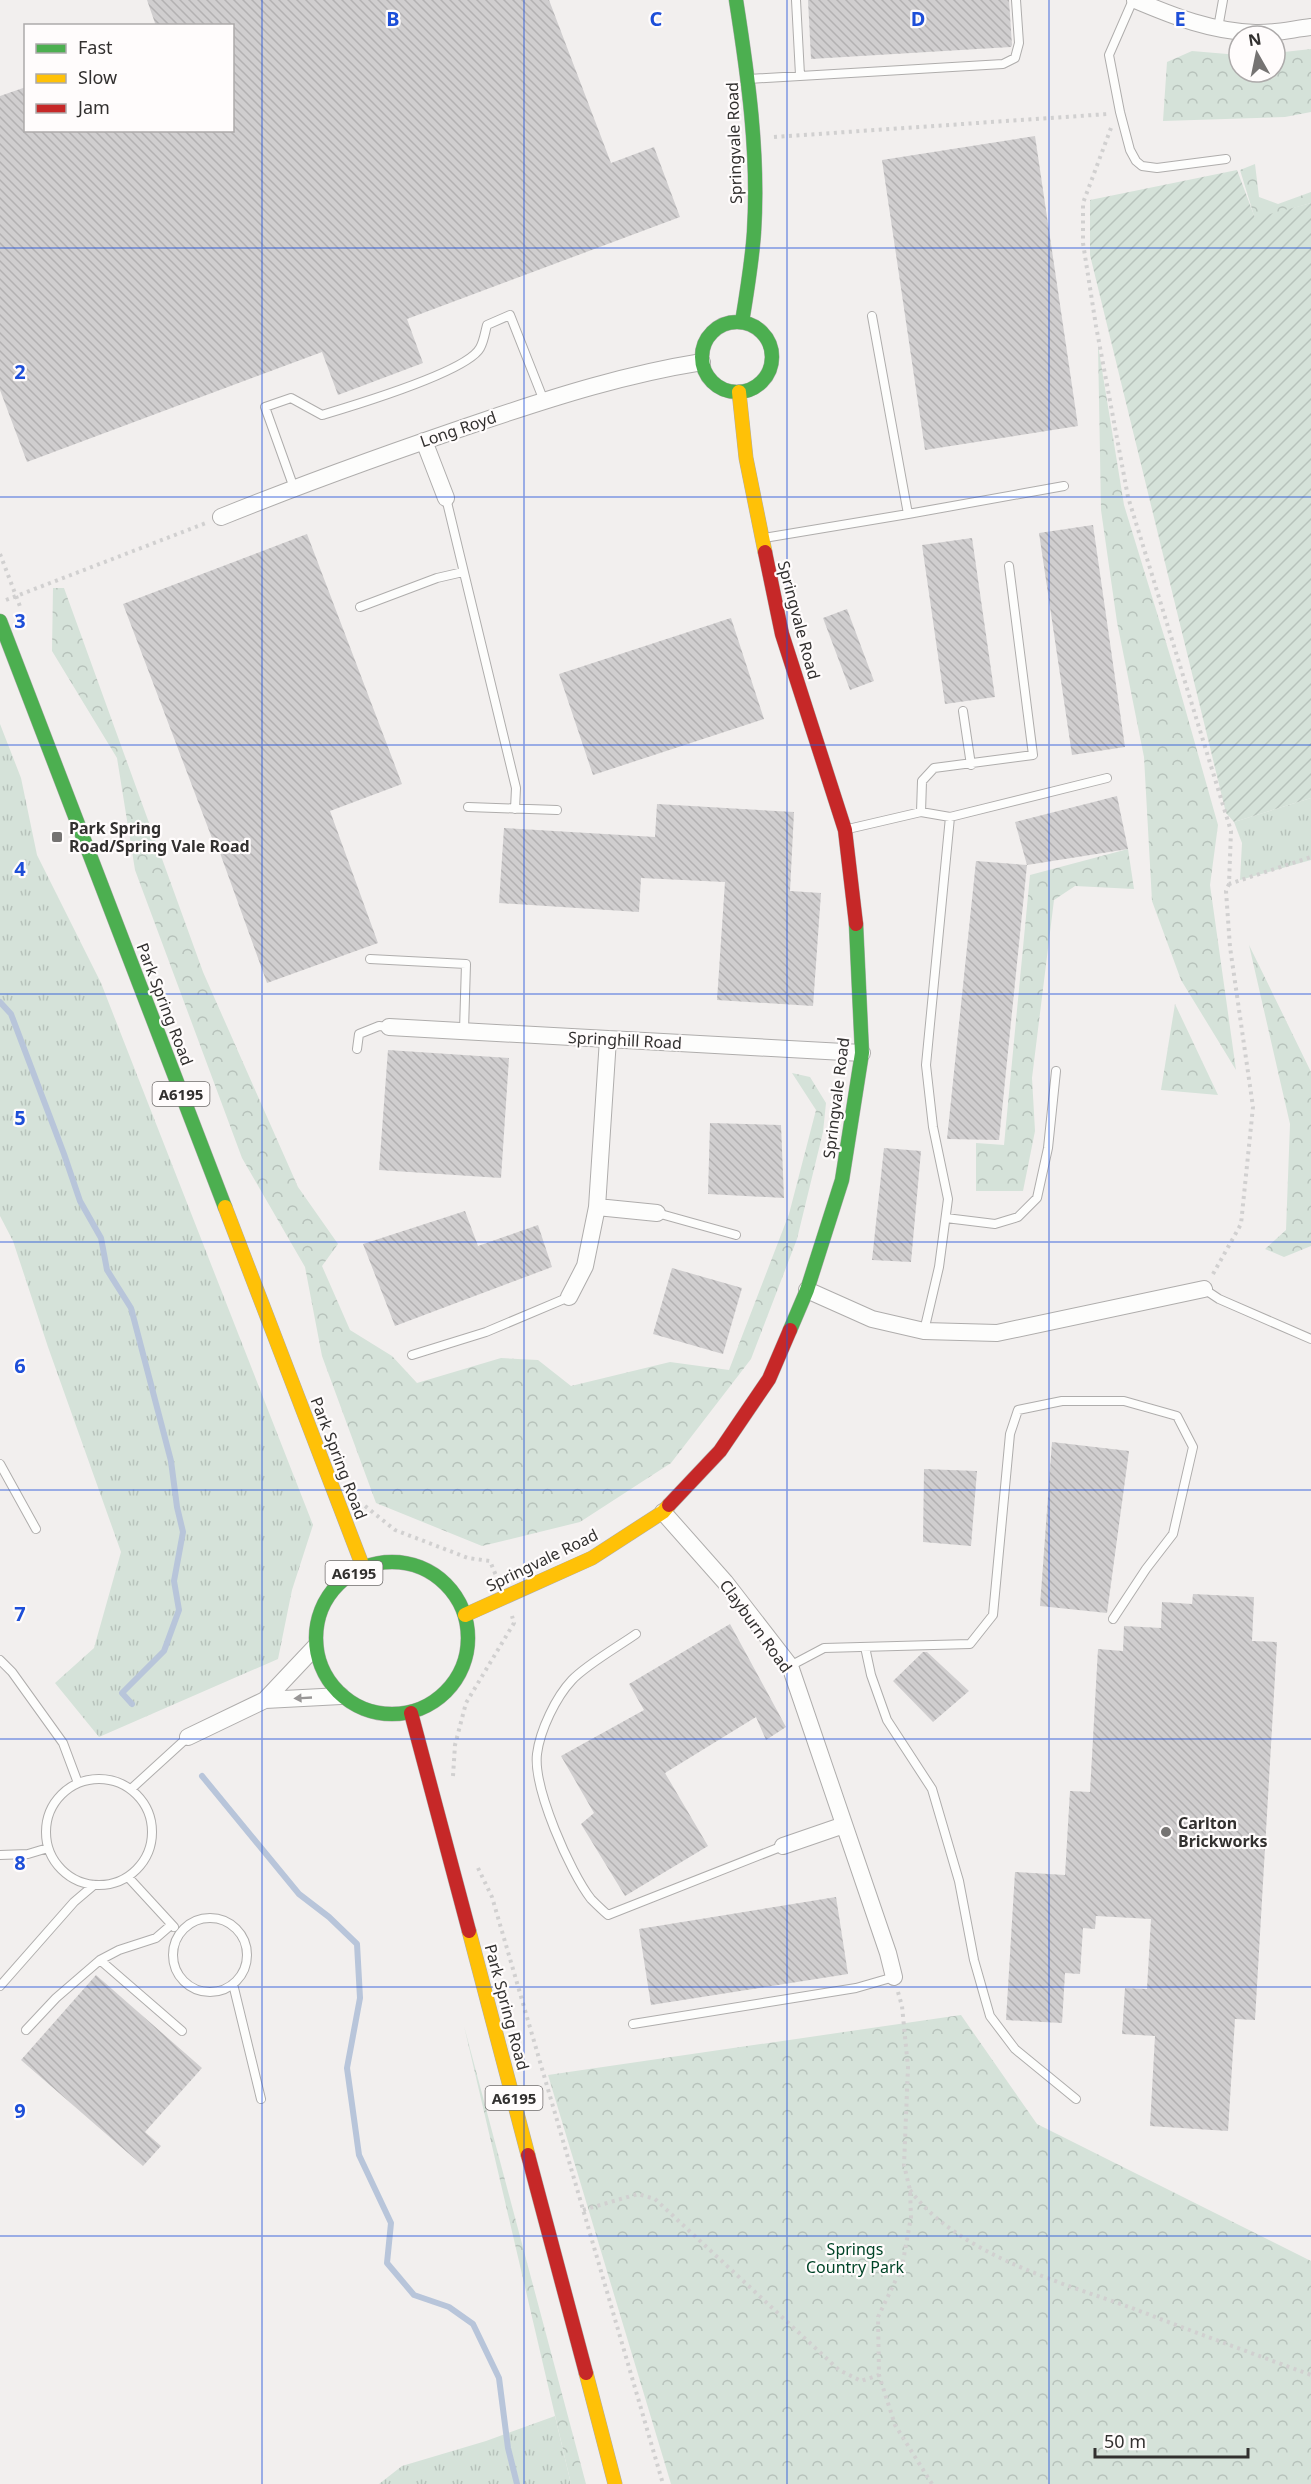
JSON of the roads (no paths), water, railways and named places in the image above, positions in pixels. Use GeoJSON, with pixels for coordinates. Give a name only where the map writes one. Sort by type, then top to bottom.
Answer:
{"type":"FeatureCollection","features":[{"type":"Feature","properties":{"kind":"main road","name":"Springvale Road"},"geometry":{"type":"LineString","coordinates":[[736,0],[749,79],[755,181],[752,263],[742,322]]}},
{"type":"Feature","properties":{"kind":"main road"},"geometry":{"type":"LineString","coordinates":[[742,322],[752,325],[766,338],[772,358],[765,377],[749,389],[740,392],[719,387],[711,381],[702,363],[701,353],[708,336],[723,324],[742,322]]}},
{"type":"Feature","properties":{"kind":"main road","name":"Springvale Road"},"geometry":{"type":"LineString","coordinates":[[465,1615],[592,1558],[663,1512],[720,1451],[769,1379],[807,1290],[842,1180],[862,1053],[859,958],[845,830],[782,634],[746,458],[740,392]]}},
{"type":"Feature","properties":{"kind":"main road","name":"Park Spring Road"},"geometry":{"type":"LineString","coordinates":[[0,621],[363,1567]]}},
{"type":"Feature","properties":{"kind":"main road","name":"A6195"},"geometry":{"type":"LineString","coordinates":[[384,1562],[405,1563],[424,1569],[442,1580],[456,1596],[465,1615],[469,1635],[468,1646],[467,1656],[459,1676],[447,1692],[430,1705],[411,1713],[392,1715],[374,1713],[356,1706],[341,1696],[328,1682],[320,1666],[315,1647],[316,1622],[326,1599],[342,1580],[363,1567],[384,1562]]}},
{"type":"Feature","properties":{"kind":"main road","name":"Park Spring Road"},"geometry":{"type":"LineString","coordinates":[[411,1713],[615,2484]]}},
{"type":"Feature","properties":{"kind":"street"},"geometry":{"type":"LineString","coordinates":[[1134,0],[1182,20],[1218,28],[1257,33],[1311,27]]}},
{"type":"Feature","properties":{"kind":"street","name":"Long Royd"},"geometry":{"type":"LineString","coordinates":[[221,517],[294,488],[544,400],[658,369],[702,363]]}},
{"type":"Feature","properties":{"kind":"street"},"geometry":{"type":"LineString","coordinates":[[424,441],[446,498]]}},
{"type":"Feature","properties":{"kind":"street","name":"Springhill Road"},"geometry":{"type":"LineString","coordinates":[[389,1027],[862,1053]]}},
{"type":"Feature","properties":{"kind":"street"},"geometry":{"type":"LineString","coordinates":[[569,1297],[585,1266],[597,1207],[608,1039]]}},
{"type":"Feature","properties":{"kind":"street"},"geometry":{"type":"LineString","coordinates":[[597,1207],[657,1213]]}},
{"type":"Feature","properties":{"kind":"street"},"geometry":{"type":"LineString","coordinates":[[807,1290],[872,1319],[924,1331],[997,1333],[1204,1289]]}},
{"type":"Feature","properties":{"kind":"street","name":"Clayburn Road"},"geometry":{"type":"LineString","coordinates":[[663,1512],[725,1582],[790,1666],[888,1953],[894,1977]]}},
{"type":"Feature","properties":{"kind":"street"},"geometry":{"type":"LineString","coordinates":[[188,1737],[265,1700],[315,1647]]}},
{"type":"Feature","properties":{"kind":"street"},"geometry":{"type":"LineString","coordinates":[[265,1700],[341,1696]]}},
{"type":"Feature","properties":{"kind":"street"},"geometry":{"type":"LineString","coordinates":[[783,1846],[844,1825]]}},
{"type":"Feature","properties":{"kind":"lane"},"geometry":{"type":"LineString","coordinates":[[796,0],[800,75]]}},
{"type":"Feature","properties":{"kind":"lane"},"geometry":{"type":"LineString","coordinates":[[749,79],[1004,64],[1015,58],[1019,44],[1016,0]]}},
{"type":"Feature","properties":{"kind":"lane"},"geometry":{"type":"LineString","coordinates":[[1134,0],[1109,55],[1120,112],[1130,150],[1136,161],[1142,166],[1157,168],[1226,159]]}},
{"type":"Feature","properties":{"kind":"lane"},"geometry":{"type":"LineString","coordinates":[[1218,28],[1223,0]]}},
{"type":"Feature","properties":{"kind":"lane"},"geometry":{"type":"LineString","coordinates":[[294,488],[265,407],[291,398],[322,415],[378,399],[465,362],[480,349],[487,325],[510,315],[544,400]]}},
{"type":"Feature","properties":{"kind":"lane"},"geometry":{"type":"LineString","coordinates":[[872,316],[908,514]]}},
{"type":"Feature","properties":{"kind":"lane"},"geometry":{"type":"LineString","coordinates":[[761,539],[1064,486]]}},
{"type":"Feature","properties":{"kind":"lane"},"geometry":{"type":"LineString","coordinates":[[446,498],[516,788],[515,809]]}},
{"type":"Feature","properties":{"kind":"lane"},"geometry":{"type":"LineString","coordinates":[[921,812],[922,781],[934,768],[1033,756],[1009,566]]}},
{"type":"Feature","properties":{"kind":"lane"},"geometry":{"type":"LineString","coordinates":[[360,607],[428,581],[463,572]]}},
{"type":"Feature","properties":{"kind":"lane"},"geometry":{"type":"LineString","coordinates":[[963,711],[971,765]]}},
{"type":"Feature","properties":{"kind":"lane"},"geometry":{"type":"LineString","coordinates":[[845,830],[921,812],[950,817],[1107,778]]}},
{"type":"Feature","properties":{"kind":"lane"},"geometry":{"type":"LineString","coordinates":[[468,807],[557,810]]}},
{"type":"Feature","properties":{"kind":"lane"},"geometry":{"type":"LineString","coordinates":[[924,1331],[939,1267],[948,1199],[933,1127],[926,1065],[950,817]]}},
{"type":"Feature","properties":{"kind":"lane"},"geometry":{"type":"LineString","coordinates":[[370,959],[466,963],[464,1030]]}},
{"type":"Feature","properties":{"kind":"lane"},"geometry":{"type":"LineString","coordinates":[[357,1049],[359,1034],[379,1026],[389,1027]]}},
{"type":"Feature","properties":{"kind":"lane"},"geometry":{"type":"LineString","coordinates":[[946,1218],[995,1224],[1018,1217],[1037,1198],[1048,1148],[1056,1071]]}},
{"type":"Feature","properties":{"kind":"lane"},"geometry":{"type":"LineString","coordinates":[[657,1213],[736,1235]]}},
{"type":"Feature","properties":{"kind":"lane"},"geometry":{"type":"LineString","coordinates":[[1204,1289],[1219,1299],[1311,1339]]}},
{"type":"Feature","properties":{"kind":"lane"},"geometry":{"type":"LineString","coordinates":[[412,1355],[486,1332],[569,1297]]}},
{"type":"Feature","properties":{"kind":"lane"},"geometry":{"type":"LineString","coordinates":[[790,1666],[824,1648],[970,1644],[993,1614],[1010,1434],[1018,1410],[1062,1401],[1125,1401],[1177,1416],[1193,1448],[1173,1534],[1146,1569],[1113,1619]]}},
{"type":"Feature","properties":{"kind":"lane"},"geometry":{"type":"LineString","coordinates":[[0,1464],[36,1529]]}},
{"type":"Feature","properties":{"kind":"lane"},"geometry":{"type":"LineString","coordinates":[[636,1634],[573,1679],[548,1716],[537,1754],[541,1786],[550,1817],[566,1855],[591,1898],[608,1915],[783,1846]]}},
{"type":"Feature","properties":{"kind":"lane"},"geometry":{"type":"LineString","coordinates":[[865,1647],[871,1675],[887,1720],[932,1789],[959,1881],[974,1960],[990,2016],[1015,2049],[1076,2099]]}},
{"type":"Feature","properties":{"kind":"lane"},"geometry":{"type":"LineString","coordinates":[[0,1660],[12,1672],[63,1743],[78,1782]]}},
{"type":"Feature","properties":{"kind":"lane"},"geometry":{"type":"LineString","coordinates":[[131,1789],[188,1737]]}},
{"type":"Feature","properties":{"kind":"lane"},"geometry":{"type":"LineString","coordinates":[[96,1779],[114,1781],[131,1789],[143,1801],[150,1816],[153,1833],[149,1850],[141,1866],[128,1877],[112,1884],[94,1885],[79,1882],[66,1874],[55,1862],[48,1848],[46,1829],[51,1810],[62,1793],[78,1782],[96,1779]]}},
{"type":"Feature","properties":{"kind":"lane"},"geometry":{"type":"LineString","coordinates":[[0,1855],[28,1854],[48,1848]]}},
{"type":"Feature","properties":{"kind":"lane"},"geometry":{"type":"LineString","coordinates":[[128,1877],[171,1925],[181,1932]]}},
{"type":"Feature","properties":{"kind":"lane"},"geometry":{"type":"LineString","coordinates":[[0,1986],[74,1902],[94,1885]]}},
{"type":"Feature","properties":{"kind":"lane"},"geometry":{"type":"LineString","coordinates":[[211,1918],[232,1925],[240,1933],[245,1943],[246,1966],[232,1984],[221,1990],[208,1992],[184,1981],[177,1970],[174,1957],[175,1944],[181,1932],[189,1924],[211,1918]]}},
{"type":"Feature","properties":{"kind":"lane"},"geometry":{"type":"LineString","coordinates":[[26,2030],[56,1998],[100,1960],[119,1950],[156,1938],[171,1925]]}},
{"type":"Feature","properties":{"kind":"lane"},"geometry":{"type":"LineString","coordinates":[[100,1960],[182,2031]]}},
{"type":"Feature","properties":{"kind":"lane"},"geometry":{"type":"LineString","coordinates":[[633,2024],[856,1988],[894,1977]]}},
{"type":"Feature","properties":{"kind":"lane"},"geometry":{"type":"LineString","coordinates":[[232,1984],[261,2099]]}},
{"type":"Feature","properties":{"kind":"waterway"},"geometry":{"type":"LineString","coordinates":[[0,1002],[11,1014],[80,1201],[101,1238],[107,1270],[131,1308],[171,1461],[183,1532],[174,1581],[179,1610],[164,1651],[122,1693],[132,1704]]}},
{"type":"Feature","properties":{"kind":"waterway"},"geometry":{"type":"LineString","coordinates":[[202,1776],[299,1894],[329,1917],[357,1944],[360,1998],[347,2068],[359,2155],[391,2223],[387,2263],[414,2295],[449,2307],[473,2324],[499,2378],[508,2448],[517,2484]]}},
{"type":"Feature","properties":{"kind":"place","name":"Park Spring Road/Spring Vale Road"},"geometry":{"type":"Point","coordinates":[57,837]}},
{"type":"Feature","properties":{"kind":"place","name":"Carlton Brickworks"},"geometry":{"type":"Point","coordinates":[1166,1832]}},
{"type":"Feature","properties":{"kind":"park label","name":"Springs Country Park"},"geometry":{"type":"Point","coordinates":[855,2258]}}]}
